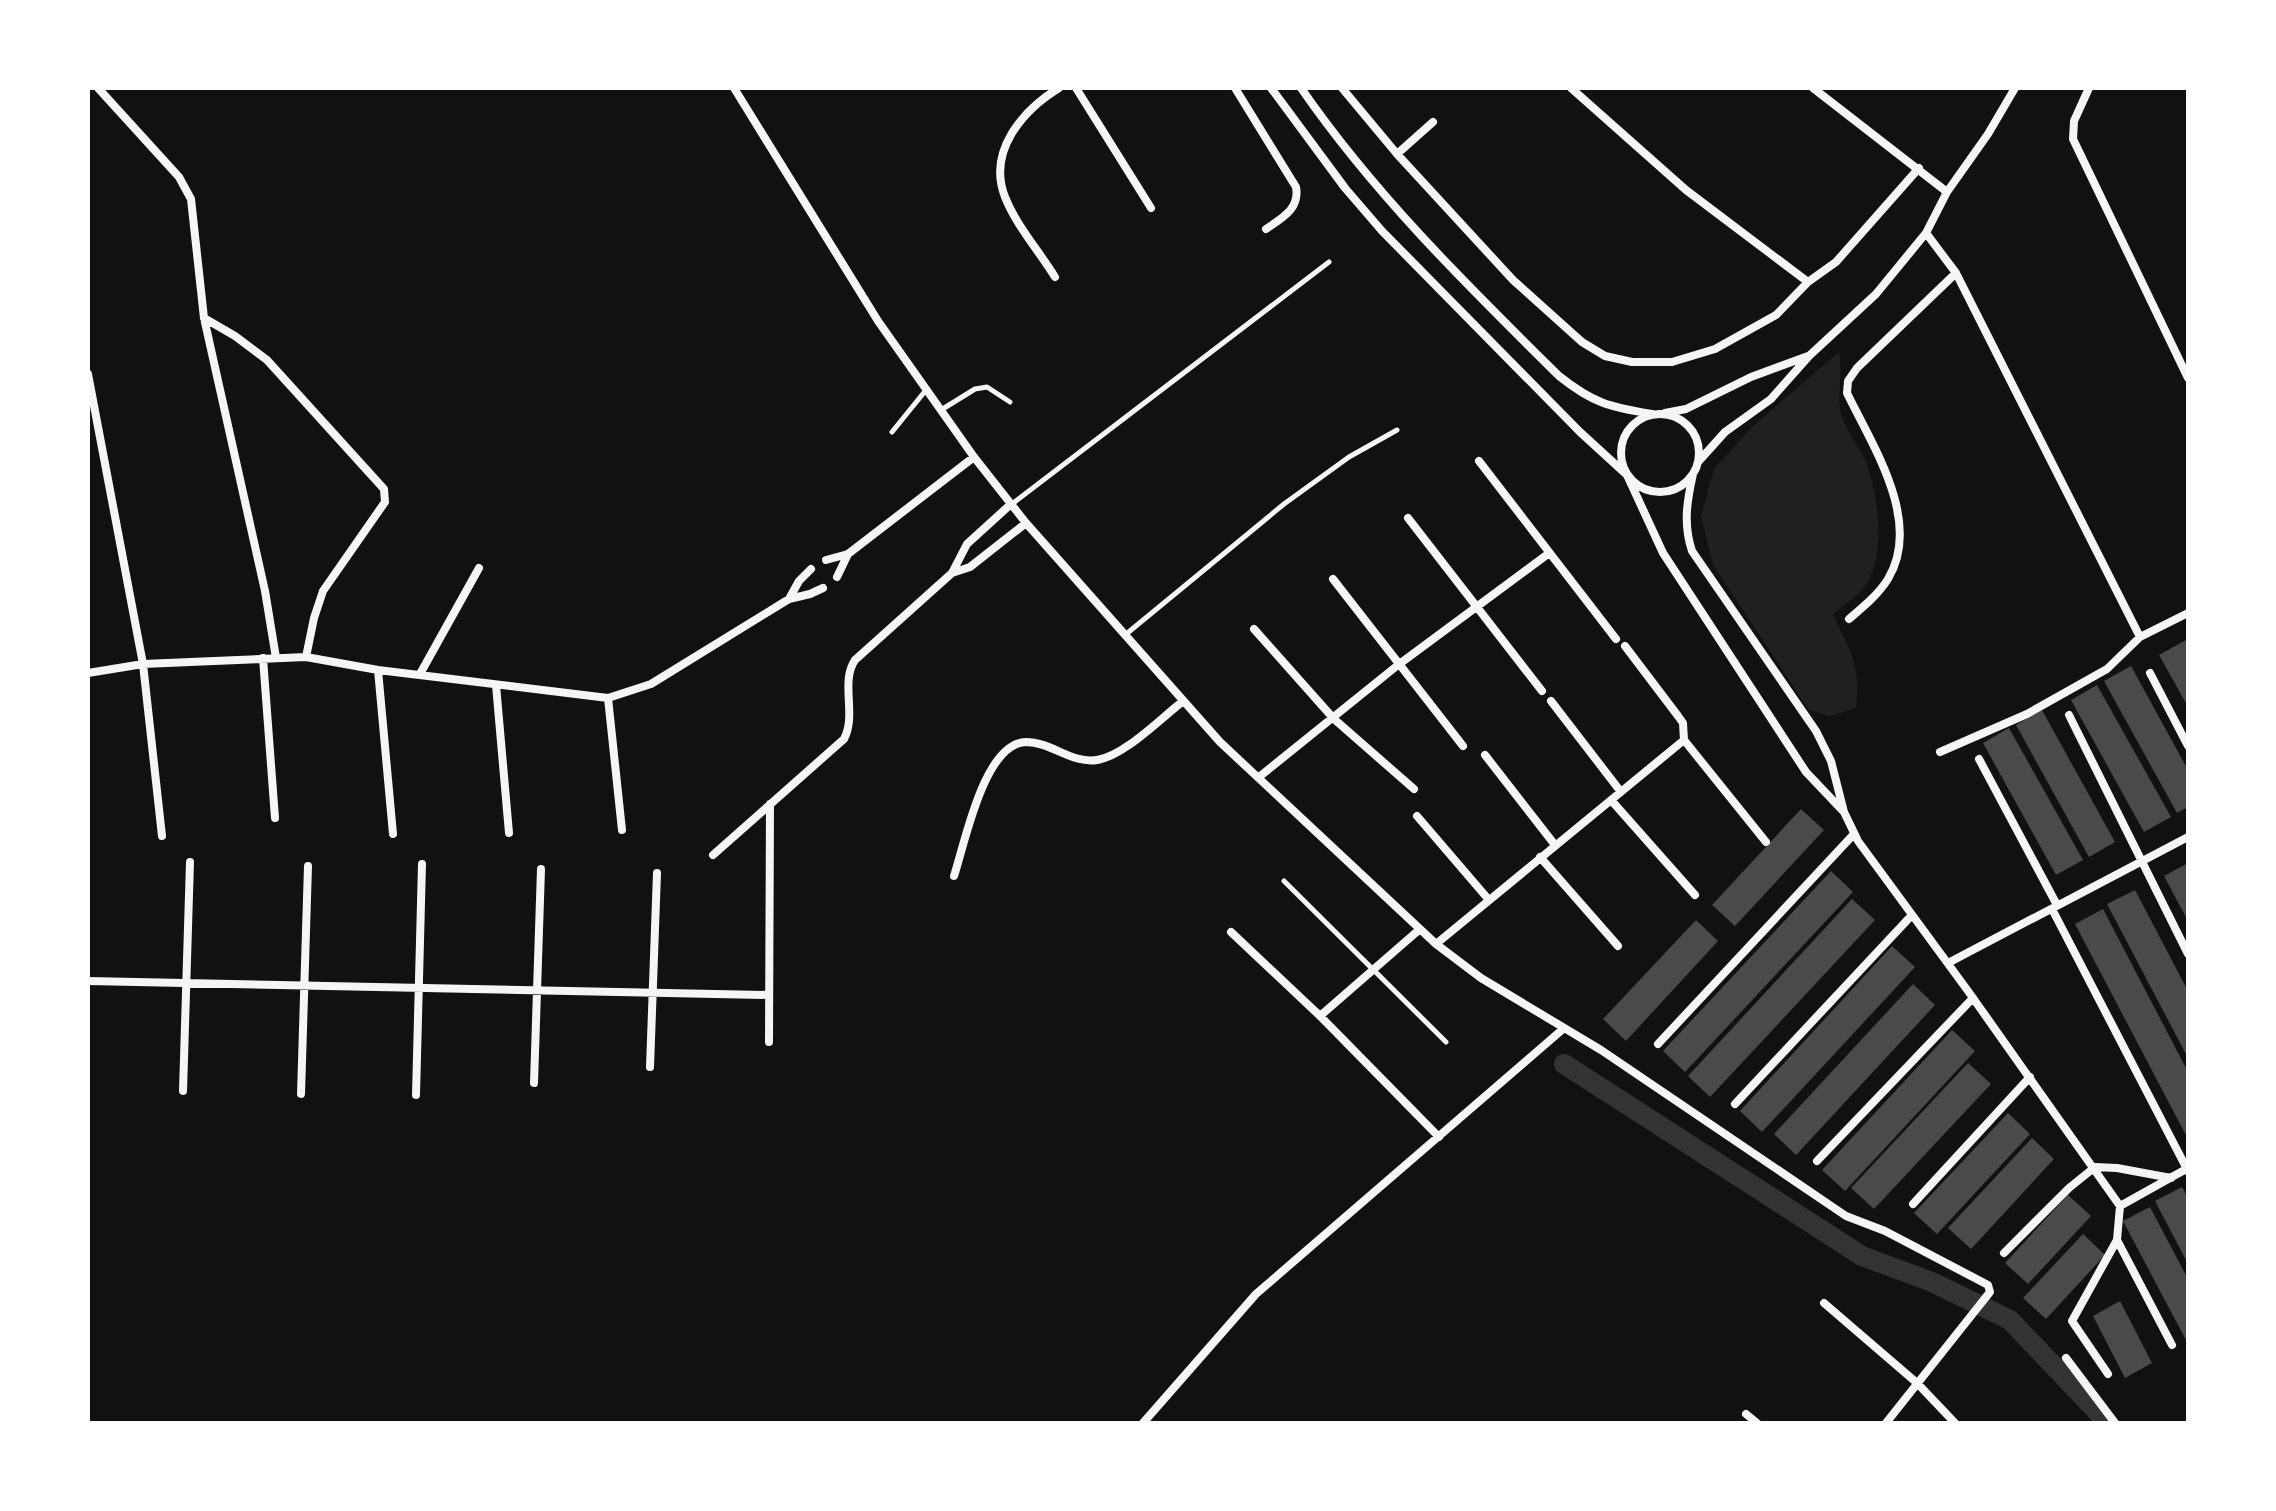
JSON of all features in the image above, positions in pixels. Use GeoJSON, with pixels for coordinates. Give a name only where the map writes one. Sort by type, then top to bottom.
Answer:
{"type":"FeatureCollection","features":[{"type":"Feature","properties":{"kind":"street"},"geometry":{"type":"LineString","coordinates":[[98,88],[186,188],[191,199],[204,318],[265,591],[276,658]]}},
{"type":"Feature","properties":{"kind":"street"},"geometry":{"type":"LineString","coordinates":[[734,88],[878,321],[974,457],[1026,523],[1220,742],[1436,944],[1481,978],[1601,1050],[1846,1216],[1885,1231],[1990,1289],[1886,1423]]}},
{"type":"Feature","properties":{"kind":"street"},"geometry":{"type":"LineString","coordinates":[[1055,277],[1010,209],[1003,193],[1001,170],[1003,152],[1023,116],[1039,100],[1059,88]]}},
{"type":"Feature","properties":{"kind":"street"},"geometry":{"type":"LineString","coordinates":[[1076,88],[1151,208]]}},
{"type":"Feature","properties":{"kind":"street"},"geometry":{"type":"LineString","coordinates":[[1235,88],[1296,187],[1295,205],[1266,229]]}},
{"type":"Feature","properties":{"kind":"street"},"geometry":{"type":"LineString","coordinates":[[1271,88],[1336,178],[1382,231],[1580,432],[1627,475],[1647,490],[1660,492],[1673,490],[1693,474]]}},
{"type":"Feature","properties":{"kind":"street"},"geometry":{"type":"LineString","coordinates":[[1301,88],[1362,171],[1403,217],[1559,376],[1585,397],[1619,409],[1665,413],[1686,409],[1751,377],[1809,356]]}},
{"type":"Feature","properties":{"kind":"street"},"geometry":{"type":"LineString","coordinates":[[1342,88],[1397,154],[1513,280],[1582,342],[1605,356],[1632,362],[1672,362],[1715,349],[1776,315],[1808,282],[1836,262],[1919,168]]}},
{"type":"Feature","properties":{"kind":"street"},"geometry":{"type":"LineString","coordinates":[[1571,88],[1686,190],[1808,282]]}},
{"type":"Feature","properties":{"kind":"street"},"geometry":{"type":"LineString","coordinates":[[1813,88],[1947,192]]}},
{"type":"Feature","properties":{"kind":"street"},"geometry":{"type":"LineString","coordinates":[[1698,462],[1725,432],[1771,399],[1809,356],[1876,294],[1926,233],[1947,192],[1988,134],[2015,88]]}},
{"type":"Feature","properties":{"kind":"street"},"geometry":{"type":"LineString","coordinates":[[2089,88],[2074,121],[2073,139],[2188,378]]}},
{"type":"Feature","properties":{"kind":"street"},"geometry":{"type":"LineString","coordinates":[[1397,154],[1433,122]]}},
{"type":"Feature","properties":{"kind":"street"},"geometry":{"type":"LineString","coordinates":[[1926,233],[1956,273],[2140,637]]}},
{"type":"Feature","properties":{"kind":"street"},"geometry":{"type":"LineString","coordinates":[[1849,619],[1868,603],[1888,579],[1897,556],[1899,521],[1895,497],[1882,460],[1847,393],[1848,381],[1857,368],[1956,273]]}},
{"type":"Feature","properties":{"kind":"street"},"geometry":{"type":"LineString","coordinates":[[204,318],[267,360],[384,489],[385,502],[323,591],[306,657]]}},
{"type":"Feature","properties":{"kind":"street"},"geometry":{"type":"LineString","coordinates":[[88,374],[143,664],[162,836]]}},
{"type":"Feature","properties":{"kind":"street"},"geometry":{"type":"LineString","coordinates":[[1665,413],[1688,425],[1699,449],[1685,518],[1692,551],[1816,731],[1831,761],[1844,812],[1854,834],[2120,1206],[2117,1240],[2072,1321],[2108,1374]]}},
{"type":"Feature","properties":{"kind":"street"},"geometry":{"type":"LineString","coordinates":[[1652,414],[1630,427],[1620,450],[1627,475],[1663,553],[1806,772],[1844,812]]}},
{"type":"Feature","properties":{"kind":"street"},"geometry":{"type":"LineString","coordinates":[[826,560],[848,554],[974,457]]}},
{"type":"Feature","properties":{"kind":"street"},"geometry":{"type":"LineString","coordinates":[[1479,461],[1616,639]]}},
{"type":"Feature","properties":{"kind":"street"},"geometry":{"type":"LineString","coordinates":[[713,855],[844,739],[850,729],[849,669],[855,660],[952,573],[967,544],[1011,504]]}},
{"type":"Feature","properties":{"kind":"street"},"geometry":{"type":"LineString","coordinates":[[1408,518],[1542,691]]}},
{"type":"Feature","properties":{"kind":"street"},"geometry":{"type":"LineString","coordinates":[[952,573],[970,567],[1026,523]]}},
{"type":"Feature","properties":{"kind":"street"},"geometry":{"type":"LineString","coordinates":[[837,577],[848,554]]}},
{"type":"Feature","properties":{"kind":"street"},"geometry":{"type":"LineString","coordinates":[[1259,777],[1398,665],[1548,554]]}},
{"type":"Feature","properties":{"kind":"street"},"geometry":{"type":"LineString","coordinates":[[420,674],[479,568]]}},
{"type":"Feature","properties":{"kind":"street"},"geometry":{"type":"LineString","coordinates":[[789,599],[799,581],[811,569]]}},
{"type":"Feature","properties":{"kind":"street"},"geometry":{"type":"LineString","coordinates":[[1333,579],[1463,746]]}},
{"type":"Feature","properties":{"kind":"street"},"geometry":{"type":"LineString","coordinates":[[88,673],[143,664],[306,657],[378,670],[608,698],[651,684],[789,599],[823,588]]}},
{"type":"Feature","properties":{"kind":"street"},"geometry":{"type":"LineString","coordinates":[[1940,752],[2027,714],[2107,669],[2140,637],[2188,613]]}},
{"type":"Feature","properties":{"kind":"street"},"geometry":{"type":"LineString","coordinates":[[1254,629],[1334,719],[1414,789]]}},
{"type":"Feature","properties":{"kind":"street"},"geometry":{"type":"LineString","coordinates":[[1625,646],[1683,723],[1684,740],[1766,842]]}},
{"type":"Feature","properties":{"kind":"street"},"geometry":{"type":"LineString","coordinates":[[263,658],[275,818]]}},
{"type":"Feature","properties":{"kind":"street"},"geometry":{"type":"LineString","coordinates":[[378,670],[393,834]]}},
{"type":"Feature","properties":{"kind":"street"},"geometry":{"type":"LineString","coordinates":[[2150,673],[2188,746]]}},
{"type":"Feature","properties":{"kind":"street"},"geometry":{"type":"LineString","coordinates":[[496,685],[509,833]]}},
{"type":"Feature","properties":{"kind":"street"},"geometry":{"type":"LineString","coordinates":[[608,698],[622,830]]}},
{"type":"Feature","properties":{"kind":"street"},"geometry":{"type":"LineString","coordinates":[[1551,701],[1621,792]]}},
{"type":"Feature","properties":{"kind":"street"},"geometry":{"type":"LineString","coordinates":[[954,876],[985,780],[993,763],[1005,752],[1027,742],[1083,761],[1099,760],[1117,753],[1182,702]]}},
{"type":"Feature","properties":{"kind":"street"},"geometry":{"type":"LineString","coordinates":[[2069,715],[2188,954]]}},
{"type":"Feature","properties":{"kind":"street"},"geometry":{"type":"LineString","coordinates":[[1436,944],[1684,740]]}},
{"type":"Feature","properties":{"kind":"street"},"geometry":{"type":"LineString","coordinates":[[1485,755],[1555,845]]}},
{"type":"Feature","properties":{"kind":"street"},"geometry":{"type":"LineString","coordinates":[[1979,759],[2188,1169],[2120,1206]]}},
{"type":"Feature","properties":{"kind":"street"},"geometry":{"type":"LineString","coordinates":[[1611,800],[1695,895]]}},
{"type":"Feature","properties":{"kind":"street"},"geometry":{"type":"LineString","coordinates":[[769,1042],[770,804]]}},
{"type":"Feature","properties":{"kind":"street"},"geometry":{"type":"LineString","coordinates":[[1417,816],[1489,900]]}},
{"type":"Feature","properties":{"kind":"street"},"geometry":{"type":"LineString","coordinates":[[1658,1044],[1854,834]]}},
{"type":"Feature","properties":{"kind":"street"},"geometry":{"type":"LineString","coordinates":[[1948,963],[2188,837]]}},
{"type":"Feature","properties":{"kind":"street"},"geometry":{"type":"LineString","coordinates":[[1540,857],[1618,946]]}},
{"type":"Feature","properties":{"kind":"street"},"geometry":{"type":"LineString","coordinates":[[183,1091],[190,862]]}},
{"type":"Feature","properties":{"kind":"street"},"geometry":{"type":"LineString","coordinates":[[416,1095],[422,864]]}},
{"type":"Feature","properties":{"kind":"street"},"geometry":{"type":"LineString","coordinates":[[301,1094],[308,866]]}},
{"type":"Feature","properties":{"kind":"street"},"geometry":{"type":"LineString","coordinates":[[534,1083],[541,869]]}},
{"type":"Feature","properties":{"kind":"street"},"geometry":{"type":"LineString","coordinates":[[650,1067],[657,873]]}},
{"type":"Feature","properties":{"kind":"street"},"geometry":{"type":"LineString","coordinates":[[1735,1104],[1912,915]]}},
{"type":"Feature","properties":{"kind":"street"},"geometry":{"type":"LineString","coordinates":[[1320,1016],[1420,929]]}},
{"type":"Feature","properties":{"kind":"street"},"geometry":{"type":"LineString","coordinates":[[1231,932],[1320,1016],[1439,1137]]}},
{"type":"Feature","properties":{"kind":"street"},"geometry":{"type":"LineString","coordinates":[[88,981],[769,995]]}},
{"type":"Feature","properties":{"kind":"street"},"geometry":{"type":"LineString","coordinates":[[1817,1161],[1973,998]]}},
{"type":"Feature","properties":{"kind":"street"},"geometry":{"type":"LineString","coordinates":[[1143,1423],[1256,1294],[1563,1029]]}},
{"type":"Feature","properties":{"kind":"street"},"geometry":{"type":"LineString","coordinates":[[1913,1204],[2030,1077]]}},
{"type":"Feature","properties":{"kind":"street"},"geometry":{"type":"LineString","coordinates":[[2004,1253],[2069,1188],[2095,1167],[2171,1178]]}},
{"type":"Feature","properties":{"kind":"street"},"geometry":{"type":"LineString","coordinates":[[2117,1240],[2172,1345]]}},
{"type":"Feature","properties":{"kind":"street"},"geometry":{"type":"LineString","coordinates":[[1824,1303],[1917,1383],[1955,1423]]}},
{"type":"Feature","properties":{"kind":"street"},"geometry":{"type":"LineString","coordinates":[[2066,1358],[2115,1423]]}},
{"type":"Feature","properties":{"kind":"street"},"geometry":{"type":"LineString","coordinates":[[1746,1414],[1757,1423]]}},
{"type":"Feature","properties":{"kind":"lane"},"geometry":{"type":"LineString","coordinates":[[1011,504],[1329,262]]}},
{"type":"Feature","properties":{"kind":"lane"},"geometry":{"type":"LineString","coordinates":[[941,410],[975,389],[987,387],[1010,402]]}},
{"type":"Feature","properties":{"kind":"lane"},"geometry":{"type":"LineString","coordinates":[[892,432],[926,390]]}},
{"type":"Feature","properties":{"kind":"lane"},"geometry":{"type":"LineString","coordinates":[[1124,635],[1284,504],[1349,457],[1397,430]]}},
{"type":"Feature","properties":{"kind":"lane"},"geometry":{"type":"LineString","coordinates":[[1284,881],[1446,1042]]}},
{"type":"Feature","properties":{"kind":"shaded area"},"geometry":{"type":"Polygon","coordinates":[[[1839,352],[1841,414],[1867,464],[1875,494],[1878,547],[1870,578],[1862,590],[1833,614],[1849,649],[1857,693],[1856,708],[1830,716],[1809,710],[1713,565],[1701,516],[1714,469],[1753,426],[1839,352]]]}},
{"type":"Feature","properties":{"kind":"building"},"geometry":{"type":"Polygon","coordinates":[[[2186,640],[2188,644],[2188,707],[2159,655],[2186,640]]]}},
{"type":"Feature","properties":{"kind":"building"},"geometry":{"type":"Polygon","coordinates":[[[2131,666],[2188,770],[2188,807],[2177,813],[2104,681],[2131,666]]]}},
{"type":"Feature","properties":{"kind":"building"},"geometry":{"type":"Polygon","coordinates":[[[2097,685],[2171,817],[2144,832],[2071,700],[2097,685]]]}},
{"type":"Feature","properties":{"kind":"building"},"geometry":{"type":"Polygon","coordinates":[[[2042,710],[2115,842],[2089,857],[2016,725],[2042,710]]]}},
{"type":"Feature","properties":{"kind":"building"},"geometry":{"type":"Polygon","coordinates":[[[2009,728],[2083,860],[2056,875],[1983,743],[2009,728]]]}},
{"type":"Feature","properties":{"kind":"building"},"geometry":{"type":"Polygon","coordinates":[[[1801,809],[1824,830],[1735,926],[1712,905],[1801,809]]]}},
{"type":"Feature","properties":{"kind":"building"},"geometry":{"type":"Polygon","coordinates":[[[2188,863],[2188,921],[2164,876],[2188,863]]]}},
{"type":"Feature","properties":{"kind":"building"},"geometry":{"type":"Polygon","coordinates":[[[1831,871],[1853,892],[1685,1072],[1663,1051],[1831,871]]]}},
{"type":"Feature","properties":{"kind":"building"},"geometry":{"type":"Polygon","coordinates":[[[2135,890],[2188,991],[2188,1058],[2107,904],[2135,890]]]}},
{"type":"Feature","properties":{"kind":"building"},"geometry":{"type":"Polygon","coordinates":[[[1852,899],[1875,920],[1710,1097],[1688,1076],[1852,899]]]}},
{"type":"Feature","properties":{"kind":"building"},"geometry":{"type":"Polygon","coordinates":[[[2103,909],[2188,1072],[2188,1139],[2075,924],[2103,909]]]}},
{"type":"Feature","properties":{"kind":"building"},"geometry":{"type":"Polygon","coordinates":[[[1696,920],[1718,941],[1626,1041],[1603,1019],[1696,920]]]}},
{"type":"Feature","properties":{"kind":"building"},"geometry":{"type":"Polygon","coordinates":[[[1892,946],[1915,967],[1762,1132],[1740,1111],[1892,946]]]}},
{"type":"Feature","properties":{"kind":"building"},"geometry":{"type":"Polygon","coordinates":[[[1913,984],[1935,1005],[1796,1155],[1774,1134],[1913,984]]]}},
{"type":"Feature","properties":{"kind":"building"},"geometry":{"type":"Polygon","coordinates":[[[1952,1030],[1975,1051],[1845,1191],[1822,1170],[1952,1030]]]}},
{"type":"Feature","properties":{"kind":"building"},"geometry":{"type":"Polygon","coordinates":[[[1968,1063],[1991,1084],[1874,1209],[1851,1188],[1968,1063]]]}},
{"type":"Feature","properties":{"kind":"building"},"geometry":{"type":"Polygon","coordinates":[[[2008,1113],[2030,1134],[1937,1234],[1914,1213],[2008,1113]]]}},
{"type":"Feature","properties":{"kind":"building"},"geometry":{"type":"Polygon","coordinates":[[[2032,1138],[2054,1159],[1971,1249],[1948,1228],[2032,1138]]]}},
{"type":"Feature","properties":{"kind":"building"},"geometry":{"type":"Polygon","coordinates":[[[2182,1187],[2188,1198],[2188,1264],[2155,1201],[2182,1187]]]}},
{"type":"Feature","properties":{"kind":"building"},"geometry":{"type":"Polygon","coordinates":[[[2068,1195],[2091,1216],[2028,1284],[2005,1263],[2068,1195]]]}},
{"type":"Feature","properties":{"kind":"building"},"geometry":{"type":"Polygon","coordinates":[[[2150,1207],[2188,1279],[2188,1344],[2123,1221],[2150,1207]]]}},
{"type":"Feature","properties":{"kind":"building"},"geometry":{"type":"Polygon","coordinates":[[[2083,1234],[2105,1255],[2046,1319],[2023,1298],[2083,1234]]]}},
{"type":"Feature","properties":{"kind":"building"},"geometry":{"type":"Polygon","coordinates":[[[2120,1301],[2152,1363],[2125,1378],[2093,1316],[2120,1301]]]}},
{"type":"Feature","properties":{"kind":"waterway"},"geometry":{"type":"LineString","coordinates":[[1564,1064],[1862,1256],[1932,1282],[2010,1320],[2108,1423]]}}]}
